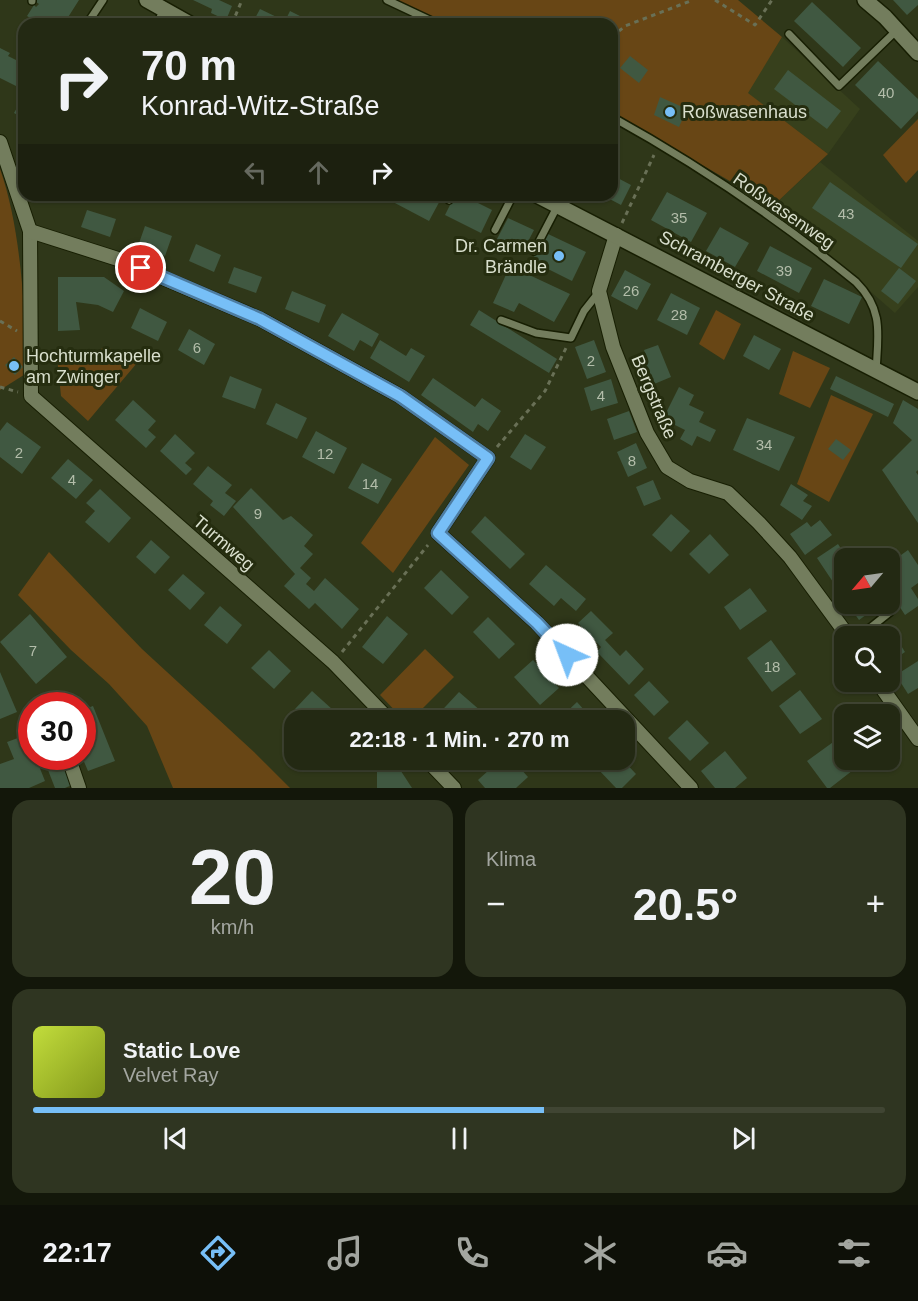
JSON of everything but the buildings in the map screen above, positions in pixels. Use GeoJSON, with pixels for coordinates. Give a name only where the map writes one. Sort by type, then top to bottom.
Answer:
{"type":"FeatureCollection","features":[{"type":"Feature","properties":{"kind":"street"},"geometry":{"type":"LineString","coordinates":[[147,0],[180,18]]}},
{"type":"Feature","properties":{"kind":"street"},"geometry":{"type":"LineString","coordinates":[[865,0],[918,53]]}},
{"type":"Feature","properties":{"kind":"street"},"geometry":{"type":"LineString","coordinates":[[0,142],[18,195]]}},
{"type":"Feature","properties":{"kind":"street"},"geometry":{"type":"LineString","coordinates":[[20,201],[30,231],[121,260],[260,319],[400,396],[488,458],[438,533],[537,623],[691,788]]}},
{"type":"Feature","properties":{"kind":"street","name":"Schramberger Straße"},"geometry":{"type":"LineString","coordinates":[[550,201],[918,392]]}},
{"type":"Feature","properties":{"kind":"street","name":"Turmweg"},"geometry":{"type":"LineString","coordinates":[[30,231],[31,396],[333,662],[379,710]]}},
{"type":"Feature","properties":{"kind":"street"},"geometry":{"type":"LineString","coordinates":[[599,291],[616,235]]}},
{"type":"Feature","properties":{"kind":"street","name":"Bergstraße"},"geometry":{"type":"LineString","coordinates":[[599,291],[614,347],[648,433],[667,467],[690,481],[728,493],[790,557],[841,626]]}},
{"type":"Feature","properties":{"kind":"street"},"geometry":{"type":"LineString","coordinates":[[885,692],[918,739]]}},
{"type":"Feature","properties":{"kind":"street"},"geometry":{"type":"LineString","coordinates":[[73,770],[79,788]]}},
{"type":"Feature","properties":{"kind":"street"},"geometry":{"type":"LineString","coordinates":[[437,770],[454,788]]}},
{"type":"Feature","properties":{"kind":"lane"},"geometry":{"type":"LineString","coordinates":[[91,18],[103,0]]}},
{"type":"Feature","properties":{"kind":"lane"},"geometry":{"type":"LineString","coordinates":[[387,0],[425,18]]}},
{"type":"Feature","properties":{"kind":"lane"},"geometry":{"type":"LineString","coordinates":[[160,18],[164,9]]}},
{"type":"Feature","properties":{"kind":"lane"},"geometry":{"type":"LineString","coordinates":[[789,34],[839,86],[897,30]]}},
{"type":"Feature","properties":{"kind":"lane","name":"Roßwasenweg"},"geometry":{"type":"LineString","coordinates":[[618,120],[660,143],[752,206],[837,267],[867,293],[875,307],[878,328],[876,371]]}},
{"type":"Feature","properties":{"kind":"lane"},"geometry":{"type":"LineString","coordinates":[[495,230],[510,201]]}},
{"type":"Feature","properties":{"kind":"lane"},"geometry":{"type":"LineString","coordinates":[[534,251],[558,205]]}},
{"type":"Feature","properties":{"kind":"lane"},"geometry":{"type":"LineString","coordinates":[[501,320],[536,333],[571,338],[584,311],[599,291]]}},
{"type":"Feature","properties":{"kind":"lane"},"geometry":{"type":"LineString","coordinates":[[872,626],[888,614]]}},
{"type":"Feature","properties":{"kind":"path"},"geometry":{"type":"LineString","coordinates":[[234,18],[242,0]]}},
{"type":"Feature","properties":{"kind":"path"},"geometry":{"type":"LineString","coordinates":[[618,32],[625,26],[693,0]]}},
{"type":"Feature","properties":{"kind":"path"},"geometry":{"type":"LineString","coordinates":[[715,0],[755,25],[772,0]]}},
{"type":"Feature","properties":{"kind":"path"},"geometry":{"type":"LineString","coordinates":[[616,235],[660,143]]}},
{"type":"Feature","properties":{"kind":"path"},"geometry":{"type":"LineString","coordinates":[[488,458],[544,392],[571,338]]}},
{"type":"Feature","properties":{"kind":"path"},"geometry":{"type":"LineString","coordinates":[[333,662],[438,533]]}},
{"type":"Feature","properties":{"kind":"shaded area"},"geometry":{"type":"Polygon","coordinates":[[[396,0],[738,0],[782,37],[748,93],[828,154],[773,206],[618,116],[618,18],[434,18],[396,0]]]}},
{"type":"Feature","properties":{"kind":"shaded area"},"geometry":{"type":"Polygon","coordinates":[[[782,37],[860,109],[828,154],[747,93],[782,37]]]}},
{"type":"Feature","properties":{"kind":"shaded area"},"geometry":{"type":"Polygon","coordinates":[[[918,119],[918,170],[906,183],[883,155],[918,119]]]}},
{"type":"Feature","properties":{"kind":"shaded area"},"geometry":{"type":"Polygon","coordinates":[[[820,162],[918,241],[918,287],[895,313],[773,206],[820,162]]]}},
{"type":"Feature","properties":{"kind":"shaded area"},"geometry":{"type":"Polygon","coordinates":[[[0,169],[13,217],[21,270],[27,373],[0,390],[0,169]]]}},
{"type":"Feature","properties":{"kind":"shaded area"},"geometry":{"type":"Polygon","coordinates":[[[716,310],[741,324],[724,360],[699,344],[716,310]]]}},
{"type":"Feature","properties":{"kind":"shaded area"},"geometry":{"type":"Polygon","coordinates":[[[105,346],[137,363],[88,421],[61,396],[57,357],[86,361],[105,346]]]}},
{"type":"Feature","properties":{"kind":"shaded area"},"geometry":{"type":"Polygon","coordinates":[[[793,351],[830,368],[810,408],[779,394],[793,351]]]}},
{"type":"Feature","properties":{"kind":"shaded area"},"geometry":{"type":"Polygon","coordinates":[[[831,395],[873,414],[829,502],[797,484],[831,395]]]}},
{"type":"Feature","properties":{"kind":"shaded area"},"geometry":{"type":"Polygon","coordinates":[[[435,437],[469,465],[393,573],[361,543],[435,437]]]}},
{"type":"Feature","properties":{"kind":"shaded area"},"geometry":{"type":"Polygon","coordinates":[[[49,552],[142,649],[290,788],[173,788],[147,726],[109,684],[71,650],[18,595],[49,552]]]}},
{"type":"Feature","properties":{"kind":"shaded area"},"geometry":{"type":"Polygon","coordinates":[[[425,649],[454,677],[421,710],[394,710],[380,695],[425,649]]]}},
{"type":"Feature","properties":{"kind":"place","name":"Roßwasenhaus"},"geometry":{"type":"Point","coordinates":[670,112]}},
{"type":"Feature","properties":{"kind":"place","name":"Dr. Carmen Brändle"},"geometry":{"type":"Point","coordinates":[559,256]}},
{"type":"Feature","properties":{"kind":"place","name":"Hochturmkapelle am Zwinger"},"geometry":{"type":"Point","coordinates":[14,366]}},
{"type":"Feature","properties":{"kind":"route"},"geometry":{"type":"LineString","coordinates":[[141,268],[260,319],[400,396],[488,458],[438,533],[537,623],[567,655]]}}]}
